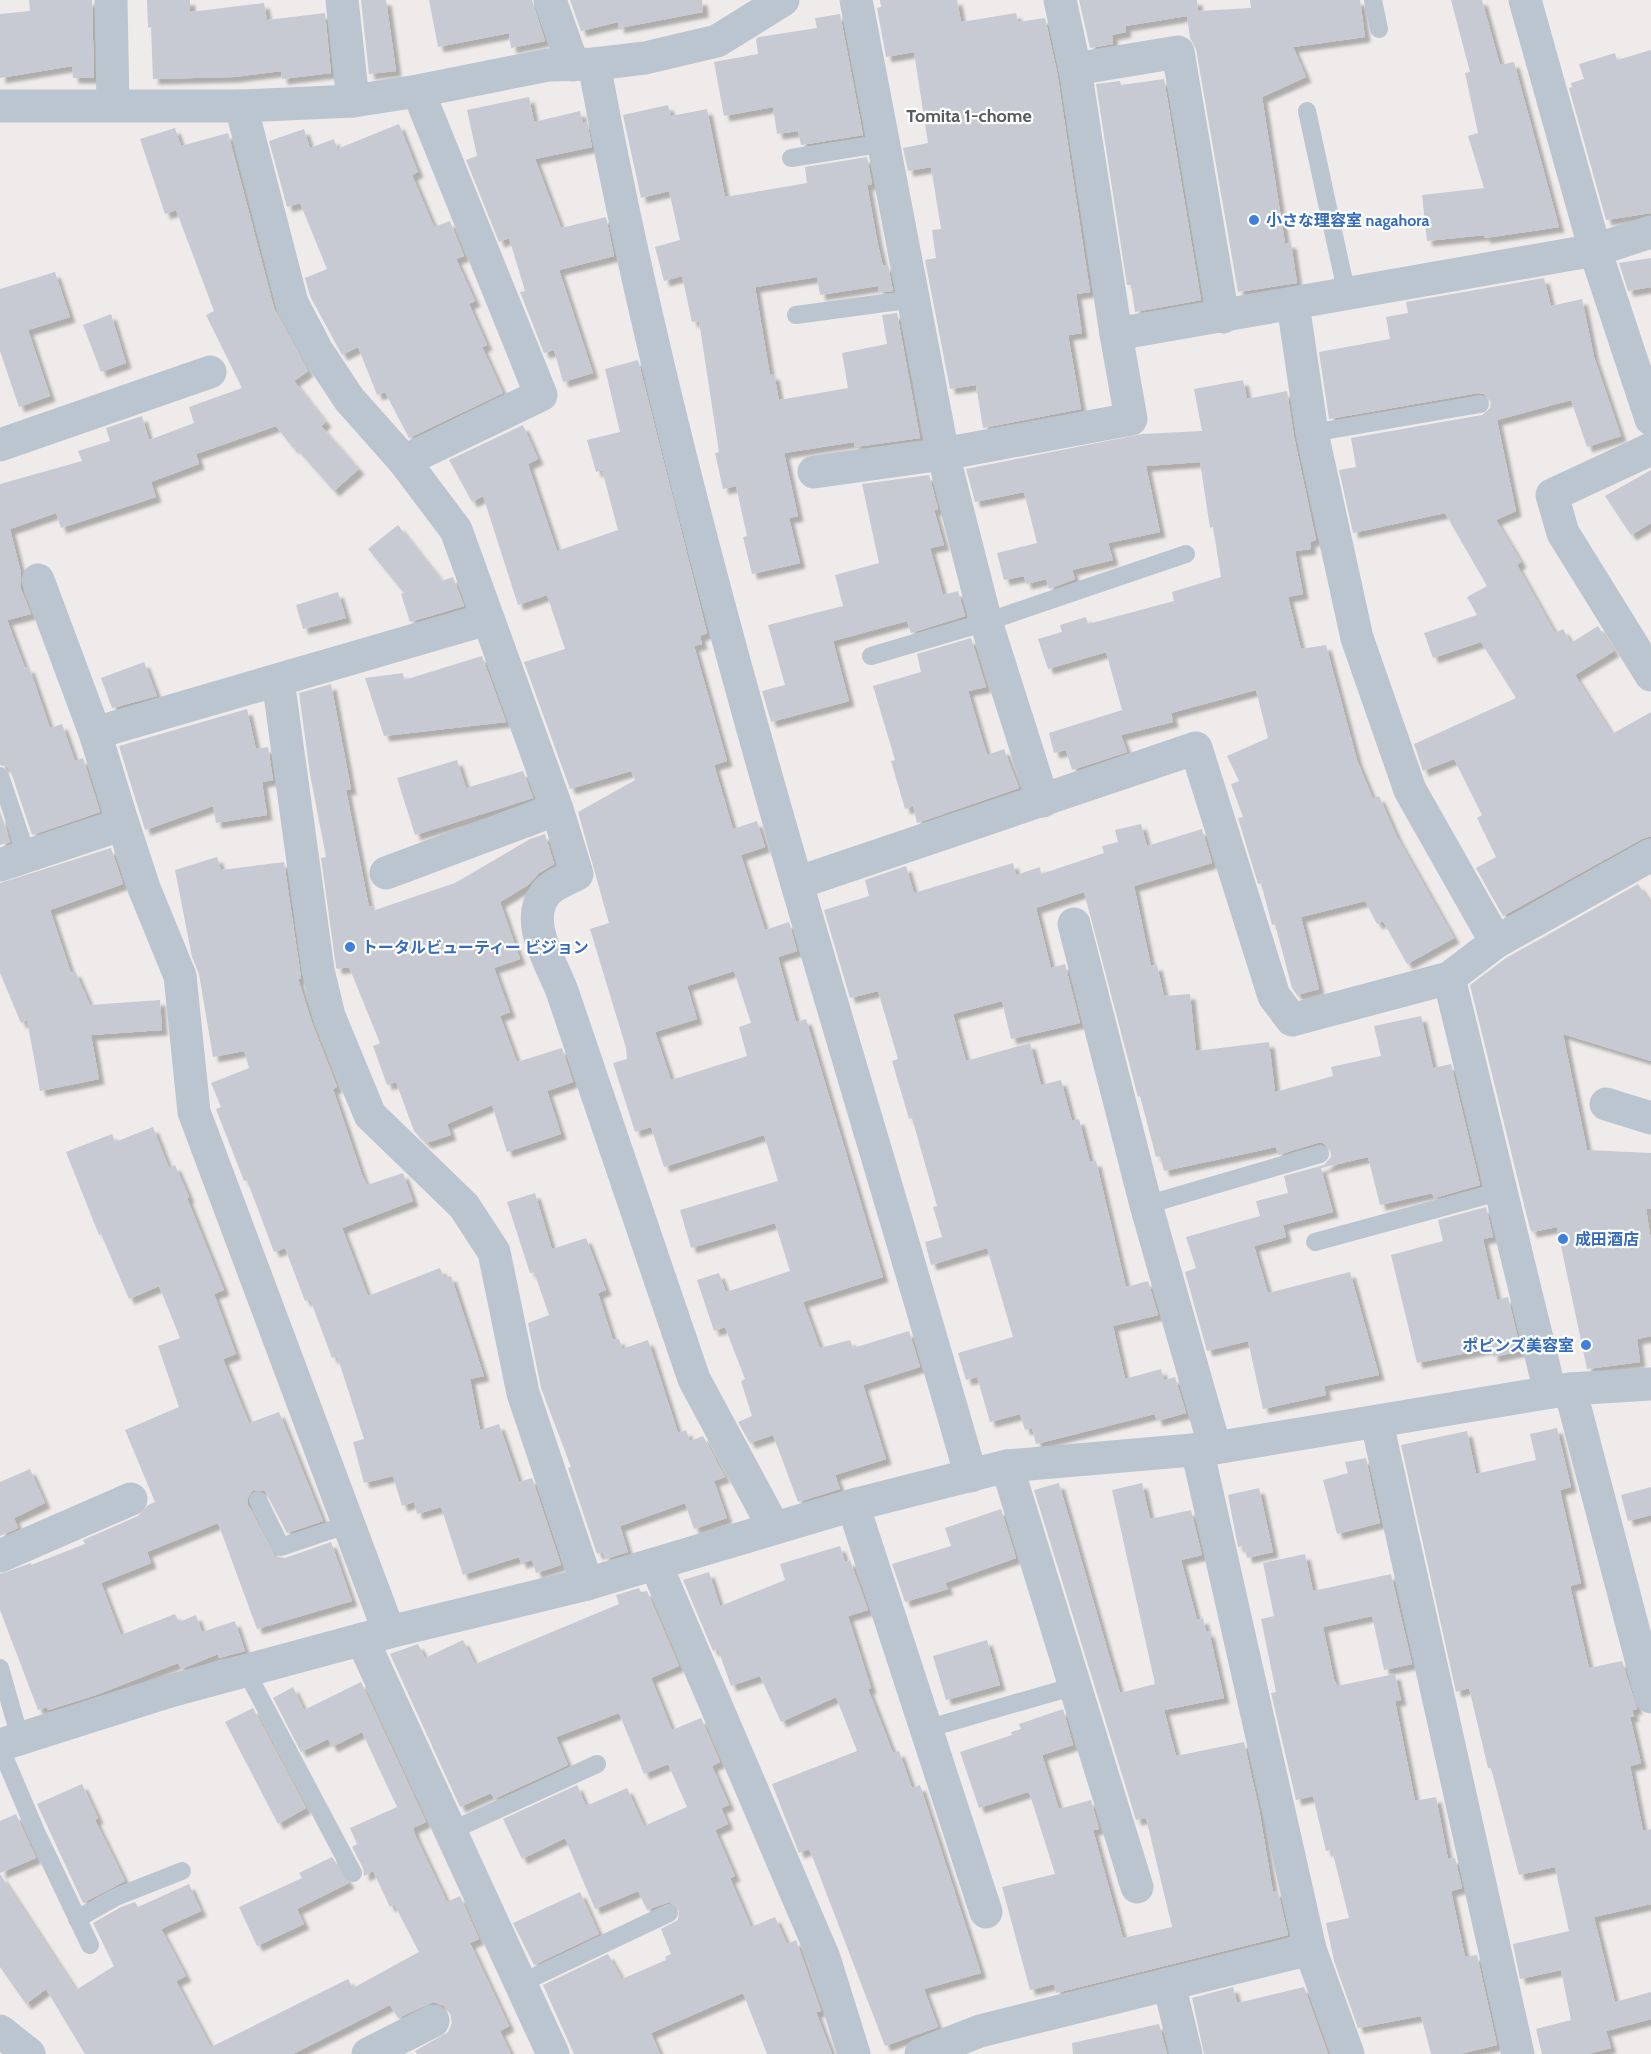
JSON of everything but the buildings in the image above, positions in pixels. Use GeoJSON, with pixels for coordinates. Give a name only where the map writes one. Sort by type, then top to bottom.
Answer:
{"type":"FeatureCollection","features":[{"type":"Feature","properties":{"kind":"street"},"geometry":{"type":"LineString","coordinates":[[111,0],[113,105]]}},
{"type":"Feature","properties":{"kind":"street"},"geometry":{"type":"LineString","coordinates":[[342,0],[353,101]]}},
{"type":"Feature","properties":{"kind":"street"},"geometry":{"type":"LineString","coordinates":[[550,0],[584,64],[702,545],[797,883],[971,1476]]}},
{"type":"Feature","properties":{"kind":"street"},"geometry":{"type":"LineString","coordinates":[[0,106],[241,106],[353,101],[418,91],[548,65],[645,58],[717,41],[783,0]]}},
{"type":"Feature","properties":{"kind":"street"},"geometry":{"type":"LineString","coordinates":[[856,0],[943,454],[986,622],[1043,801]]}},
{"type":"Feature","properties":{"kind":"street"},"geometry":{"type":"LineString","coordinates":[[814,472],[943,454],[1131,419],[1074,69],[1060,0]]}},
{"type":"Feature","properties":{"kind":"street"},"geometry":{"type":"LineString","coordinates":[[1526,0],[1595,250],[1651,419]]}},
{"type":"Feature","properties":{"kind":"street"},"geometry":{"type":"LineString","coordinates":[[1074,69],[1178,52],[1223,317]]}},
{"type":"Feature","properties":{"kind":"street"},"geometry":{"type":"LineString","coordinates":[[404,460],[541,395],[418,91]]}},
{"type":"Feature","properties":{"kind":"street"},"geometry":{"type":"LineString","coordinates":[[241,106],[292,303],[316,349],[349,399],[404,460],[456,530],[557,808],[577,874],[546,892],[537,910],[537,929],[562,991],[694,1379],[774,1528]]}},
{"type":"Feature","properties":{"kind":"street"},"geometry":{"type":"LineString","coordinates":[[1116,334],[1595,250],[1651,232]]}},
{"type":"Feature","properties":{"kind":"street"},"geometry":{"type":"LineString","coordinates":[[1293,304],[1312,433],[1357,638],[1410,790],[1496,942]]}},
{"type":"Feature","properties":{"kind":"street"},"geometry":{"type":"LineString","coordinates":[[0,445],[210,372]]}},
{"type":"Feature","properties":{"kind":"street"},"geometry":{"type":"LineString","coordinates":[[1651,449],[1552,495],[1563,533],[1651,675]]}},
{"type":"Feature","properties":{"kind":"street"},"geometry":{"type":"LineString","coordinates":[[38,580],[96,733],[144,888],[180,976],[194,1112],[349,1524],[376,1635],[450,1831],[553,2054]]}},
{"type":"Feature","properties":{"kind":"street"},"geometry":{"type":"LineString","coordinates":[[96,733],[488,619]]}},
{"type":"Feature","properties":{"kind":"street"},"geometry":{"type":"LineString","coordinates":[[278,680],[318,970],[329,1016],[370,1115],[464,1206],[494,1252],[523,1393],[587,1584]]}},
{"type":"Feature","properties":{"kind":"street"},"geometry":{"type":"LineString","coordinates":[[797,883],[1196,748],[1274,996],[1292,1020],[1449,978],[1496,942],[1651,855]]}},
{"type":"Feature","properties":{"kind":"street"},"geometry":{"type":"LineString","coordinates":[[386,873],[557,808]]}},
{"type":"Feature","properties":{"kind":"street"},"geometry":{"type":"LineString","coordinates":[[14,861],[123,824]]}},
{"type":"Feature","properties":{"kind":"street"},"geometry":{"type":"LineString","coordinates":[[1074,924],[1206,1449],[1310,1949],[1348,2054]]}},
{"type":"Feature","properties":{"kind":"street"},"geometry":{"type":"LineString","coordinates":[[1449,978],[1502,1191],[1651,1697]]}},
{"type":"Feature","properties":{"kind":"street"},"geometry":{"type":"LineString","coordinates":[[1606,1104],[1651,1118]]}},
{"type":"Feature","properties":{"kind":"street"},"geometry":{"type":"LineString","coordinates":[[7,1743],[246,1671],[376,1635],[587,1584],[853,1505],[1007,1466],[1206,1449],[1377,1423],[1560,1391],[1651,1384]]}},
{"type":"Feature","properties":{"kind":"street"},"geometry":{"type":"LineString","coordinates":[[1377,1423],[1518,2054]]}},
{"type":"Feature","properties":{"kind":"street"},"geometry":{"type":"LineString","coordinates":[[1007,1466],[1137,1887]]}},
{"type":"Feature","properties":{"kind":"street"},"geometry":{"type":"LineString","coordinates":[[0,1556],[130,1499]]}},
{"type":"Feature","properties":{"kind":"street"},"geometry":{"type":"LineString","coordinates":[[853,1505],[986,1912]]}},
{"type":"Feature","properties":{"kind":"street"},"geometry":{"type":"LineString","coordinates":[[656,1564],[824,1958],[854,2054]]}},
{"type":"Feature","properties":{"kind":"street"},"geometry":{"type":"LineString","coordinates":[[921,2054],[980,2031],[1310,1949]]}},
{"type":"Feature","properties":{"kind":"street"},"geometry":{"type":"LineString","coordinates":[[1169,1984],[1186,2054]]}},
{"type":"Feature","properties":{"kind":"street"},"geometry":{"type":"LineString","coordinates":[[368,2054],[433,2021]]}},
{"type":"Feature","properties":{"kind":"street"},"geometry":{"type":"LineString","coordinates":[[0,2031],[29,2054]]}},
{"type":"Feature","properties":{"kind":"lane"},"geometry":{"type":"LineString","coordinates":[[1374,0],[1379,29]]}},
{"type":"Feature","properties":{"kind":"lane"},"geometry":{"type":"LineString","coordinates":[[1307,111],[1347,295]]}},
{"type":"Feature","properties":{"kind":"lane"},"geometry":{"type":"LineString","coordinates":[[791,158],[885,143]]}},
{"type":"Feature","properties":{"kind":"lane"},"geometry":{"type":"LineString","coordinates":[[796,315],[914,299]]}},
{"type":"Feature","properties":{"kind":"lane"},"geometry":{"type":"LineString","coordinates":[[1312,433],[1480,404]]}},
{"type":"Feature","properties":{"kind":"lane"},"geometry":{"type":"LineString","coordinates":[[871,656],[986,622],[1186,554]]}},
{"type":"Feature","properties":{"kind":"lane"},"geometry":{"type":"LineString","coordinates":[[0,776],[14,861]]}},
{"type":"Feature","properties":{"kind":"lane"},"geometry":{"type":"LineString","coordinates":[[1146,1205],[1320,1154]]}},
{"type":"Feature","properties":{"kind":"lane"},"geometry":{"type":"LineString","coordinates":[[1314,1242],[1502,1191]]}},
{"type":"Feature","properties":{"kind":"lane"},"geometry":{"type":"LineString","coordinates":[[258,1500],[281,1547],[349,1524]]}},
{"type":"Feature","properties":{"kind":"lane"},"geometry":{"type":"LineString","coordinates":[[0,1668],[7,1743],[37,1834],[90,1945]]}},
{"type":"Feature","properties":{"kind":"lane"},"geometry":{"type":"LineString","coordinates":[[246,1671],[353,1873]]}},
{"type":"Feature","properties":{"kind":"lane"},"geometry":{"type":"LineString","coordinates":[[926,1729],[1075,1686]]}},
{"type":"Feature","properties":{"kind":"lane"},"geometry":{"type":"LineString","coordinates":[[450,1831],[597,1764]]}},
{"type":"Feature","properties":{"kind":"lane"},"geometry":{"type":"LineString","coordinates":[[78,1919],[116,1897],[182,1871]]}},
{"type":"Feature","properties":{"kind":"lane"},"geometry":{"type":"LineString","coordinates":[[521,1983],[669,1913]]}},
{"type":"Feature","properties":{"kind":"place","name":"小さな理容室 nagahora"},"geometry":{"type":"Point","coordinates":[1254,220]}},
{"type":"Feature","properties":{"kind":"place","name":"トータルビューティー ビジョン"},"geometry":{"type":"Point","coordinates":[350,947]}},
{"type":"Feature","properties":{"kind":"place","name":"成田酒店"},"geometry":{"type":"Point","coordinates":[1563,1239]}},
{"type":"Feature","properties":{"kind":"place","name":"ポピンズ美容室"},"geometry":{"type":"Point","coordinates":[1586,1345]}},
{"type":"Feature","properties":{"kind":"district","name":"Tomita 1-chome"},"geometry":{"type":"Point","coordinates":[969,116]}}]}
